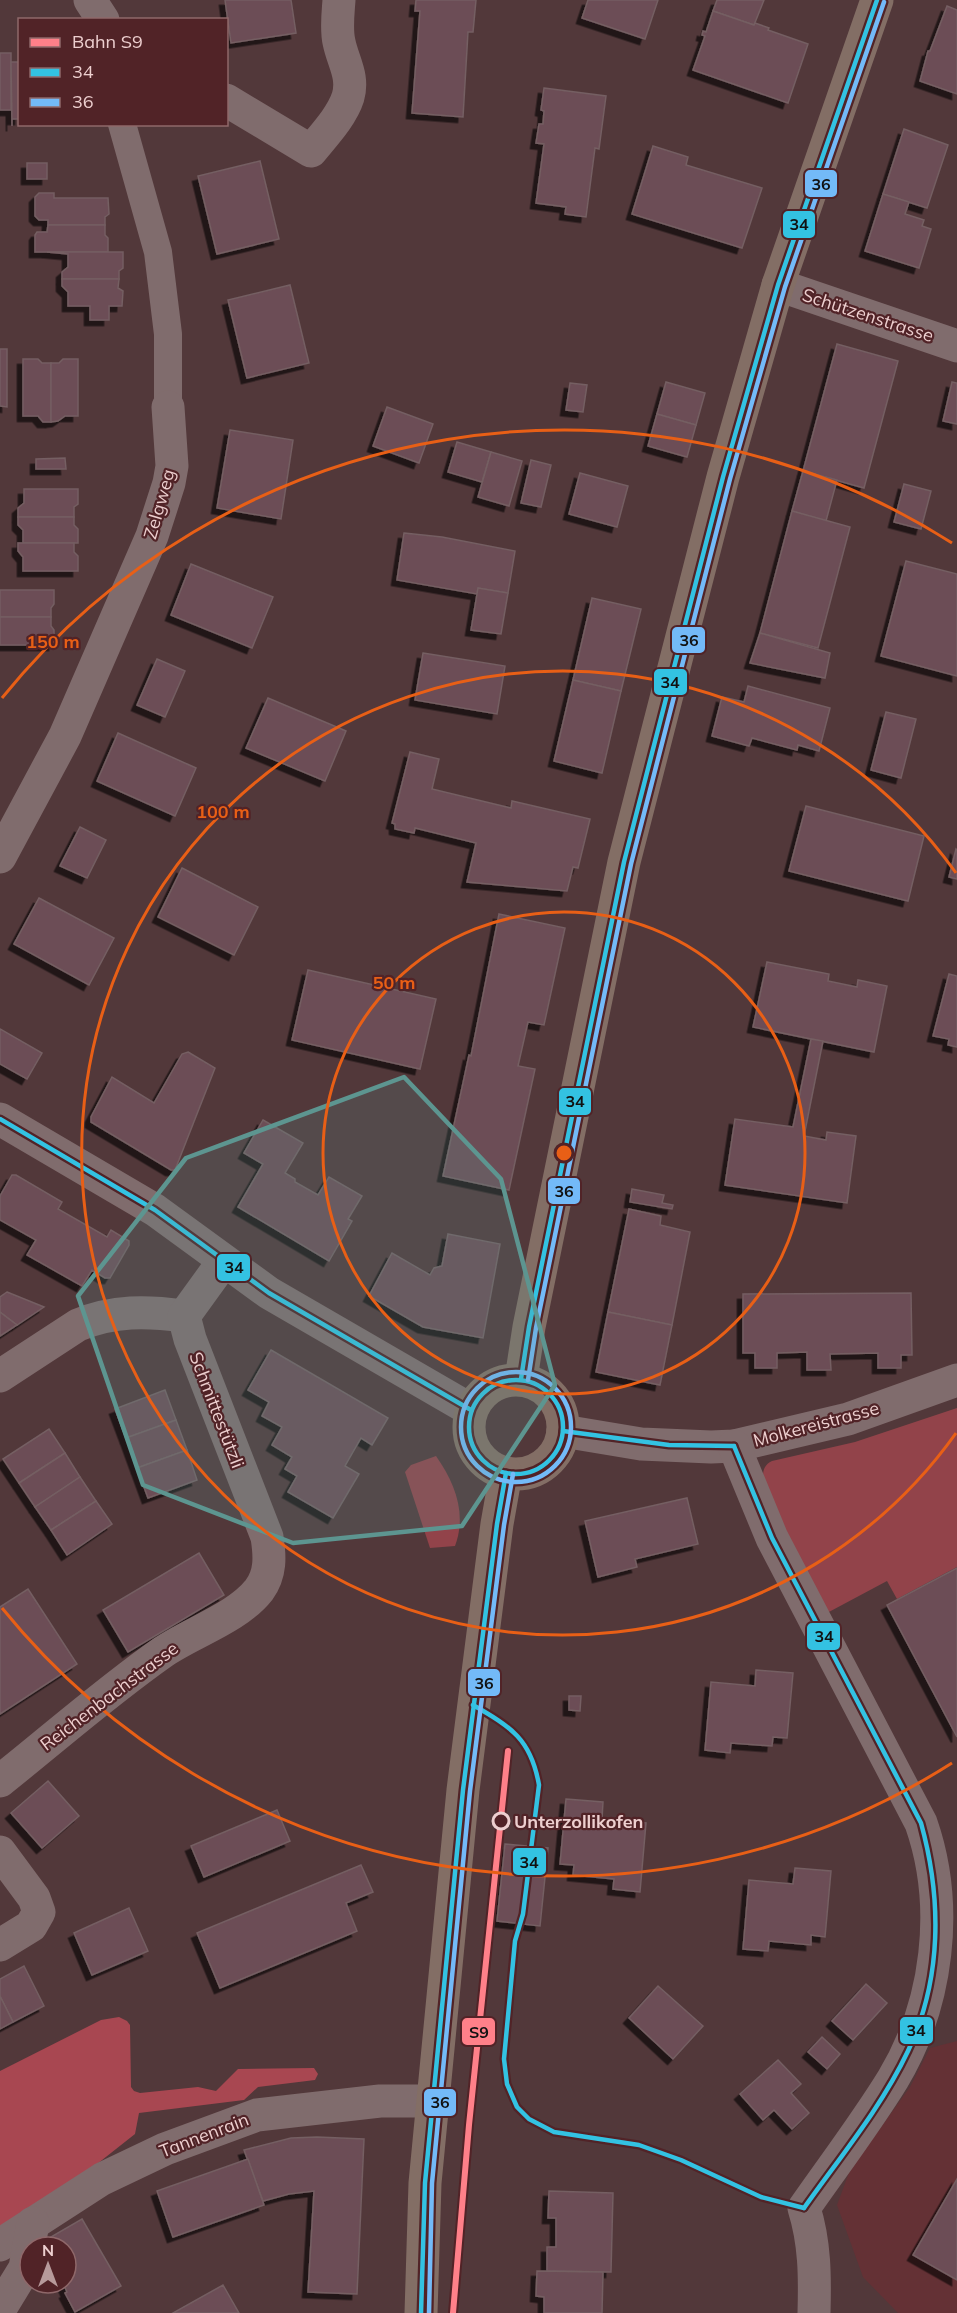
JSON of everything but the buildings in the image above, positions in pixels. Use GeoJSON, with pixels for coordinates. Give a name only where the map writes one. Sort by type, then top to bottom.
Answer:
{"type":"FeatureCollection","features":[{"type":"Feature","properties":{"kind":"main road"},"geometry":{"type":"LineString","coordinates":[[521,1379],[529,1327],[624,862],[720,488],[778,285],[877,0]]}},
{"type":"Feature","properties":{"kind":"main road"},"geometry":{"type":"LineString","coordinates":[[521,1379],[536,1383],[548,1391],[557,1403],[562,1416],[563,1431],[554,1456],[544,1465],[519,1474],[506,1473],[493,1469],[482,1461],[469,1437],[468,1424],[471,1410],[478,1396],[490,1386],[505,1380],[521,1379]]}},
{"type":"Feature","properties":{"kind":"main road"},"geometry":{"type":"LineString","coordinates":[[421,2313],[432,2101],[463,1790],[497,1524],[506,1473]]}},
{"type":"Feature","properties":{"kind":"street"},"geometry":{"type":"LineString","coordinates":[[90,0],[102,18]]}},
{"type":"Feature","properties":{"kind":"street"},"geometry":{"type":"LineString","coordinates":[[228,101],[311,151],[342,111],[348,99],[350,75],[339,43],[339,0]]}},
{"type":"Feature","properties":{"kind":"street","name":"Zelgweg"},"geometry":{"type":"LineString","coordinates":[[0,856],[65,736],[152,536],[172,466],[168,407],[168,334],[158,252],[123,126]]}},
{"type":"Feature","properties":{"kind":"street","name":"Schützenstrasse"},"geometry":{"type":"LineString","coordinates":[[778,285],[957,346]]}},
{"type":"Feature","properties":{"kind":"street"},"geometry":{"type":"LineString","coordinates":[[0,1119],[155,1210],[223,1262],[279,1299],[471,1410]]}},
{"type":"Feature","properties":{"kind":"street"},"geometry":{"type":"LineString","coordinates":[[0,1376],[78,1325],[92,1319],[124,1312],[142,1311],[184,1316],[223,1262]]}},
{"type":"Feature","properties":{"kind":"street","name":"Schmittestützli"},"geometry":{"type":"LineString","coordinates":[[184,1316],[190,1339],[267,1537],[269,1566]]}},
{"type":"Feature","properties":{"kind":"street","name":"Molkereistrasse"},"geometry":{"type":"LineString","coordinates":[[563,1431],[641,1444],[734,1446],[848,1419],[957,1380]]}},
{"type":"Feature","properties":{"kind":"street"},"geometry":{"type":"LineString","coordinates":[[734,1446],[772,1538],[921,1823],[932,1865],[937,1907],[935,1963],[913,2038],[893,2078],[804,2208],[812,2234],[815,2271],[814,2313]]}},
{"type":"Feature","properties":{"kind":"street","name":"Reichenbachstrasse"},"geometry":{"type":"LineString","coordinates":[[0,1781],[165,1650],[240,1608],[260,1588],[269,1566]]}},
{"type":"Feature","properties":{"kind":"street"},"geometry":{"type":"LineString","coordinates":[[0,1852],[34,1898],[39,1912],[32,1926],[0,1945]]}},
{"type":"Feature","properties":{"kind":"street","name":"Tannenrain"},"geometry":{"type":"LineString","coordinates":[[0,2245],[102,2179],[165,2149],[257,2115],[380,2101],[432,2101]]}},
{"type":"Feature","properties":{"kind":"street"},"geometry":{"type":"LineString","coordinates":[[0,2309],[25,2268],[33,2223]]}},
{"type":"Feature","properties":{"kind":"highlighted area"},"geometry":{"type":"Polygon","coordinates":[[[404,1077],[501,1179],[555,1385],[462,1526],[293,1543],[143,1485],[78,1296],[186,1158],[404,1077]]]}},
{"type":"Feature","properties":{"kind":"shaded area"},"geometry":{"type":"Polygon","coordinates":[[[957,1408],[957,1567],[897,1599],[887,1581],[827,1613],[765,1489],[763,1473],[766,1466],[772,1461],[855,1442],[957,1408]]]}},
{"type":"Feature","properties":{"kind":"shaded area"},"geometry":{"type":"Polygon","coordinates":[[[436,1456],[454,1488],[460,1522],[455,1546],[430,1548],[405,1472],[411,1465],[436,1456]]]}},
{"type":"Feature","properties":{"kind":"shaded area"},"geometry":{"type":"Polygon","coordinates":[[[119,2017],[130,2025],[131,2087],[140,2093],[198,2087],[216,2091],[238,2069],[314,2068],[318,2074],[315,2080],[258,2087],[244,2100],[139,2113],[135,2134],[97,2164],[0,2230],[0,2071],[101,2020],[119,2017]]]}},
{"type":"Feature","properties":{"kind":"shaded area"},"geometry":{"type":"Polygon","coordinates":[[[957,2041],[957,2313],[898,2313],[863,2277],[837,2205],[850,2170],[910,2087],[930,2048],[957,2041]]]}},
{"type":"Feature","properties":{"kind":"rail line","name":"S9"},"geometry":{"type":"LineString","coordinates":[[453,2313],[469,2125],[508,1751]]}},
{"type":"Feature","properties":{"kind":"transit line","name":"34"},"geometry":{"type":"LineString","coordinates":[[521,1379],[529,1327],[624,862],[723,477],[778,285],[877,0]]}},
{"type":"Feature","properties":{"kind":"transit line","name":"36"},"geometry":{"type":"LineString","coordinates":[[528,1380],[536,1328],[631,864],[730,479],[785,287],[884,2]]}},
{"type":"Feature","properties":{"kind":"transit line","name":"34"},"geometry":{"type":"LineString","coordinates":[[0,1119],[155,1210],[269,1293],[471,1410]]}},
{"type":"Feature","properties":{"kind":"transit line","name":"36"},"geometry":{"type":"LineString","coordinates":[[516,1372],[537,1376],[555,1388],[567,1406],[571,1427],[567,1448],[555,1466],[537,1478],[516,1482],[495,1478],[477,1466],[465,1448],[461,1427],[465,1406],[477,1388],[495,1376],[516,1372]]}},
{"type":"Feature","properties":{"kind":"transit line","name":"34"},"geometry":{"type":"LineString","coordinates":[[507,1380],[525,1380],[550,1393],[560,1409],[563,1427],[560,1445],[550,1461],[525,1474],[507,1474],[482,1461],[469,1436],[469,1418],[482,1393],[507,1380]]}},
{"type":"Feature","properties":{"kind":"transit line","name":"34"},"geometry":{"type":"LineString","coordinates":[[563,1431],[669,1445],[734,1446]]}},
{"type":"Feature","properties":{"kind":"transit line","name":"34"},"geometry":{"type":"LineString","coordinates":[[734,1446],[772,1538],[921,1823],[933,1881],[935,1910],[933,1967],[919,2024],[908,2051],[885,2092],[804,2208]]}},
{"type":"Feature","properties":{"kind":"transit line","name":"34"},"geometry":{"type":"LineString","coordinates":[[421,2313],[425,2183],[463,1790],[497,1524],[506,1473]]}},
{"type":"Feature","properties":{"kind":"transit line","name":"36"},"geometry":{"type":"LineString","coordinates":[[429,2313],[432,2183],[470,1791],[504,1525],[513,1474]]}},
{"type":"Feature","properties":{"kind":"transit line","name":"34"},"geometry":{"type":"LineString","coordinates":[[473,1705],[498,1720],[525,1745],[531,1756],[539,1785],[523,1914],[515,1941],[504,2059],[507,2084],[517,2107],[529,2119],[554,2132],[639,2145],[681,2160],[761,2197],[804,2208]]}},
{"type":"Feature","properties":{"kind":"place","name":"Unterzollikofen"},"geometry":{"type":"Point","coordinates":[501,1821]}}]}
